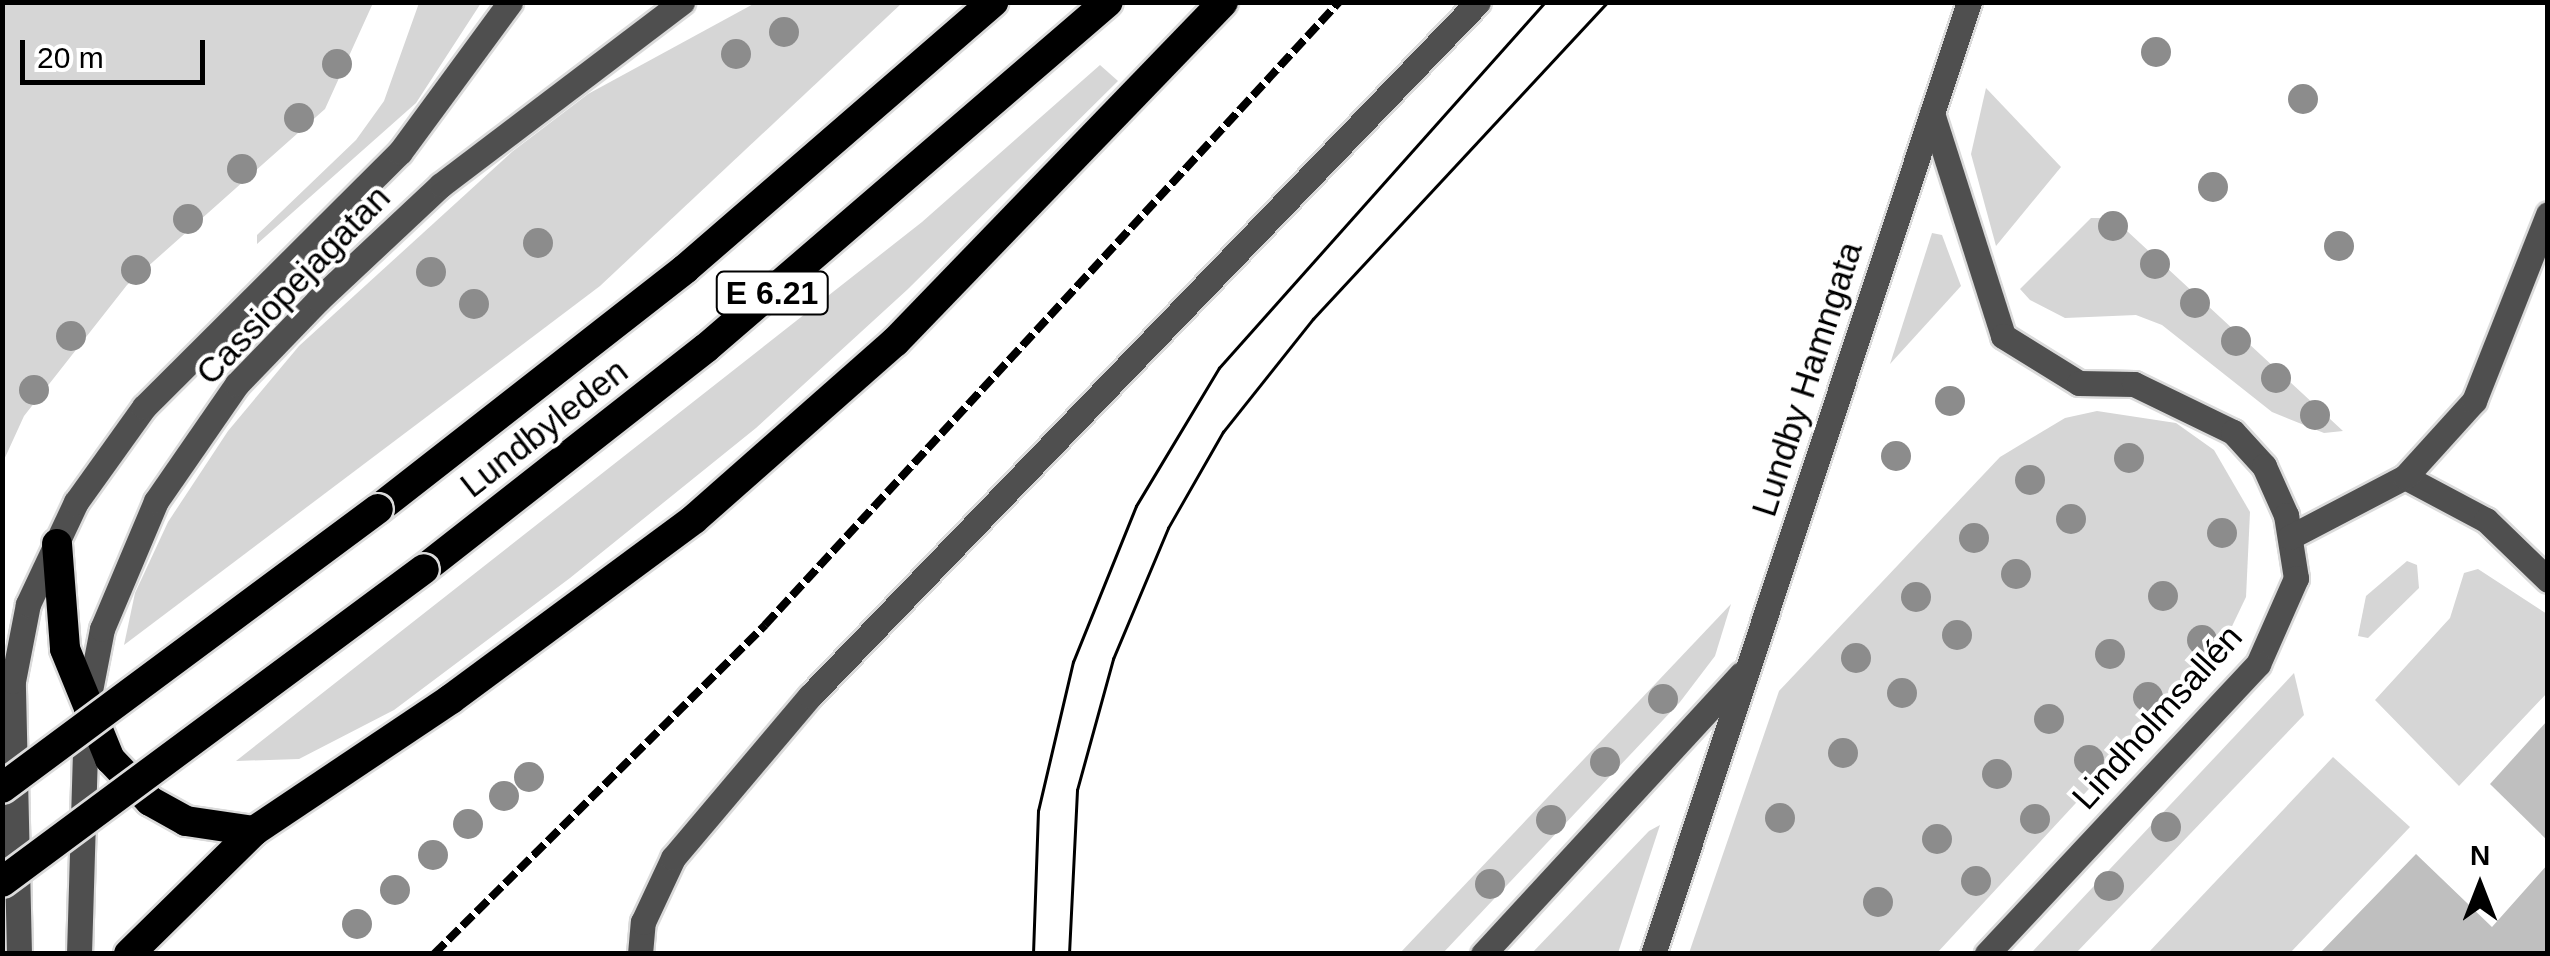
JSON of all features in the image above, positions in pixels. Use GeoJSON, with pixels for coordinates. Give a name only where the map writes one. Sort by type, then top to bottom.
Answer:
{"type":"FeatureCollection","features":[{"type":"Feature","properties":{"kind":"highway","name":"Lundbyleden"},"geometry":{"type":"LineString","coordinates":[[2,788],[378,509],[685,269],[993,2]]}},
{"type":"Feature","properties":{"kind":"highway","name":"Lundbyleden"},"geometry":{"type":"LineString","coordinates":[[2,882],[424,569],[706,348],[1108,2]]}},
{"type":"Feature","properties":{"kind":"highway"},"geometry":{"type":"LineString","coordinates":[[129,954],[254,831],[450,699],[694,518],[894,342],[1223,2]]}},
{"type":"Feature","properties":{"kind":"highway"},"geometry":{"type":"LineString","coordinates":[[57,544],[65,648],[86,712],[110,759],[150,801],[186,821],[254,831]]}},
{"type":"Feature","properties":{"kind":"street","name":"Cassiopejagatan"},"geometry":{"type":"LineString","coordinates":[[19,954],[13,680],[28,604],[76,502],[144,407],[400,152],[510,2]]}},
{"type":"Feature","properties":{"kind":"street","name":"Cassiopejagatan"},"geometry":{"type":"LineString","coordinates":[[78,954],[86,712],[102,629],[156,501],[237,384],[441,185],[682,2]]}},
{"type":"Feature","properties":{"kind":"street"},"geometry":{"type":"LineString","coordinates":[[640,954],[643,922],[672,858],[810,696],[1478,2]]}},
{"type":"Feature","properties":{"kind":"street","name":"Lundby Hamngata"},"geometry":{"type":"LineString","coordinates":[[1748,667],[1969,2]]}},
{"type":"Feature","properties":{"kind":"street","name":"Lindholmsallén"},"geometry":{"type":"LineString","coordinates":[[1932,113],[2003,336],[2080,383],[2134,384],[2233,432],[2264,466],[2290,537],[2296,578],[2258,664],[1987,954]]}},
{"type":"Feature","properties":{"kind":"street"},"geometry":{"type":"LineString","coordinates":[[2290,537],[2405,477],[2490,374],[2548,214]]}},
{"type":"Feature","properties":{"kind":"street"},"geometry":{"type":"LineString","coordinates":[[2405,477],[2486,520],[2548,580]]}},
{"type":"Feature","properties":{"kind":"street"},"geometry":{"type":"LineString","coordinates":[[1483,954],[1748,667]]}},
{"type":"Feature","properties":{"kind":"street"},"geometry":{"type":"LineString","coordinates":[[1653,954],[1748,667]]}},
{"type":"Feature","properties":{"kind":"shaded area"},"geometry":{"type":"Polygon","coordinates":[[[3,2],[373,3],[325,109],[127,285],[24,416],[3,462],[3,2]]]}},
{"type":"Feature","properties":{"kind":"shaded area"},"geometry":{"type":"Polygon","coordinates":[[[757,2],[902,3],[600,286],[124,645],[135,593],[168,522],[228,431],[299,346],[513,151],[588,94],[757,2]]]}},
{"type":"Feature","properties":{"kind":"shaded area"},"geometry":{"type":"Polygon","coordinates":[[[419,3],[481,3],[416,103],[257,244],[257,235],[356,140],[384,101],[419,3]]]}},
{"type":"Feature","properties":{"kind":"shaded area"},"geometry":{"type":"Polygon","coordinates":[[[1100,65],[1118,81],[908,289],[756,428],[570,578],[394,710],[299,759],[236,761],[922,222],[1100,65]]]}},
{"type":"Feature","properties":{"kind":"shaded area"},"geometry":{"type":"Polygon","coordinates":[[[1986,88],[2061,167],[1996,246],[1971,154],[1986,88]]]}},
{"type":"Feature","properties":{"kind":"shaded area"},"geometry":{"type":"Polygon","coordinates":[[[2091,218],[2113,218],[2343,431],[2324,433],[2272,412],[2162,325],[2136,315],[2065,318],[2030,300],[2020,289],[2091,218]]]}},
{"type":"Feature","properties":{"kind":"shaded area"},"geometry":{"type":"Polygon","coordinates":[[[1932,233],[1942,235],[1961,286],[1890,364],[1932,233]]]}},
{"type":"Feature","properties":{"kind":"shaded area"},"geometry":{"type":"Polygon","coordinates":[[[2097,411],[2176,423],[2214,450],[2250,512],[2246,597],[2224,643],[1937,953],[1689,953],[1779,691],[2000,457],[2065,418],[2097,411]]]}},
{"type":"Feature","properties":{"kind":"shaded area"},"geometry":{"type":"Polygon","coordinates":[[[2407,561],[2417,565],[2419,588],[2368,638],[2358,636],[2366,596],[2407,561]]]}},
{"type":"Feature","properties":{"kind":"shaded area"},"geometry":{"type":"Polygon","coordinates":[[[2478,569],[2547,614],[2547,693],[2459,786],[2375,700],[2450,618],[2464,573],[2478,569]]]}},
{"type":"Feature","properties":{"kind":"shaded area"},"geometry":{"type":"Polygon","coordinates":[[[1731,604],[1715,656],[1680,702],[1443,953],[1400,953],[1731,604]]]}},
{"type":"Feature","properties":{"kind":"shaded area"},"geometry":{"type":"Polygon","coordinates":[[[2294,673],[2304,715],[2076,953],[2031,953],[2294,673]]]}},
{"type":"Feature","properties":{"kind":"shaded area"},"geometry":{"type":"Polygon","coordinates":[[[2333,757],[2410,827],[2290,953],[2148,953],[2333,757]]]}},
{"type":"Feature","properties":{"kind":"shaded area"},"geometry":{"type":"Polygon","coordinates":[[[1660,825],[1618,953],[1532,953],[1649,831],[1660,825]]]}},
{"type":"Feature","properties":{"kind":"building"},"geometry":{"type":"Polygon","coordinates":[[[2548,720],[2548,841],[2490,784],[2548,720]]]}},
{"type":"Feature","properties":{"kind":"building"},"geometry":{"type":"Polygon","coordinates":[[[2416,854],[2492,927],[2548,864],[2548,954],[2319,954],[2416,854]]]}},
{"type":"Feature","properties":{"kind":"tram line"},"geometry":{"type":"LineString","coordinates":[[1033,954],[1038,811],[1073,662],[1136,506],[1219,368],[1545,2]]}},
{"type":"Feature","properties":{"kind":"tram line"},"geometry":{"type":"LineString","coordinates":[[1069,954],[1077,790],[1113,659],[1168,528],[1223,432],[1313,319],[1608,2]]}},
{"type":"Feature","properties":{"kind":"railway"},"geometry":{"type":"LineString","coordinates":[[434,954],[765,625],[1339,2]]}}]}
